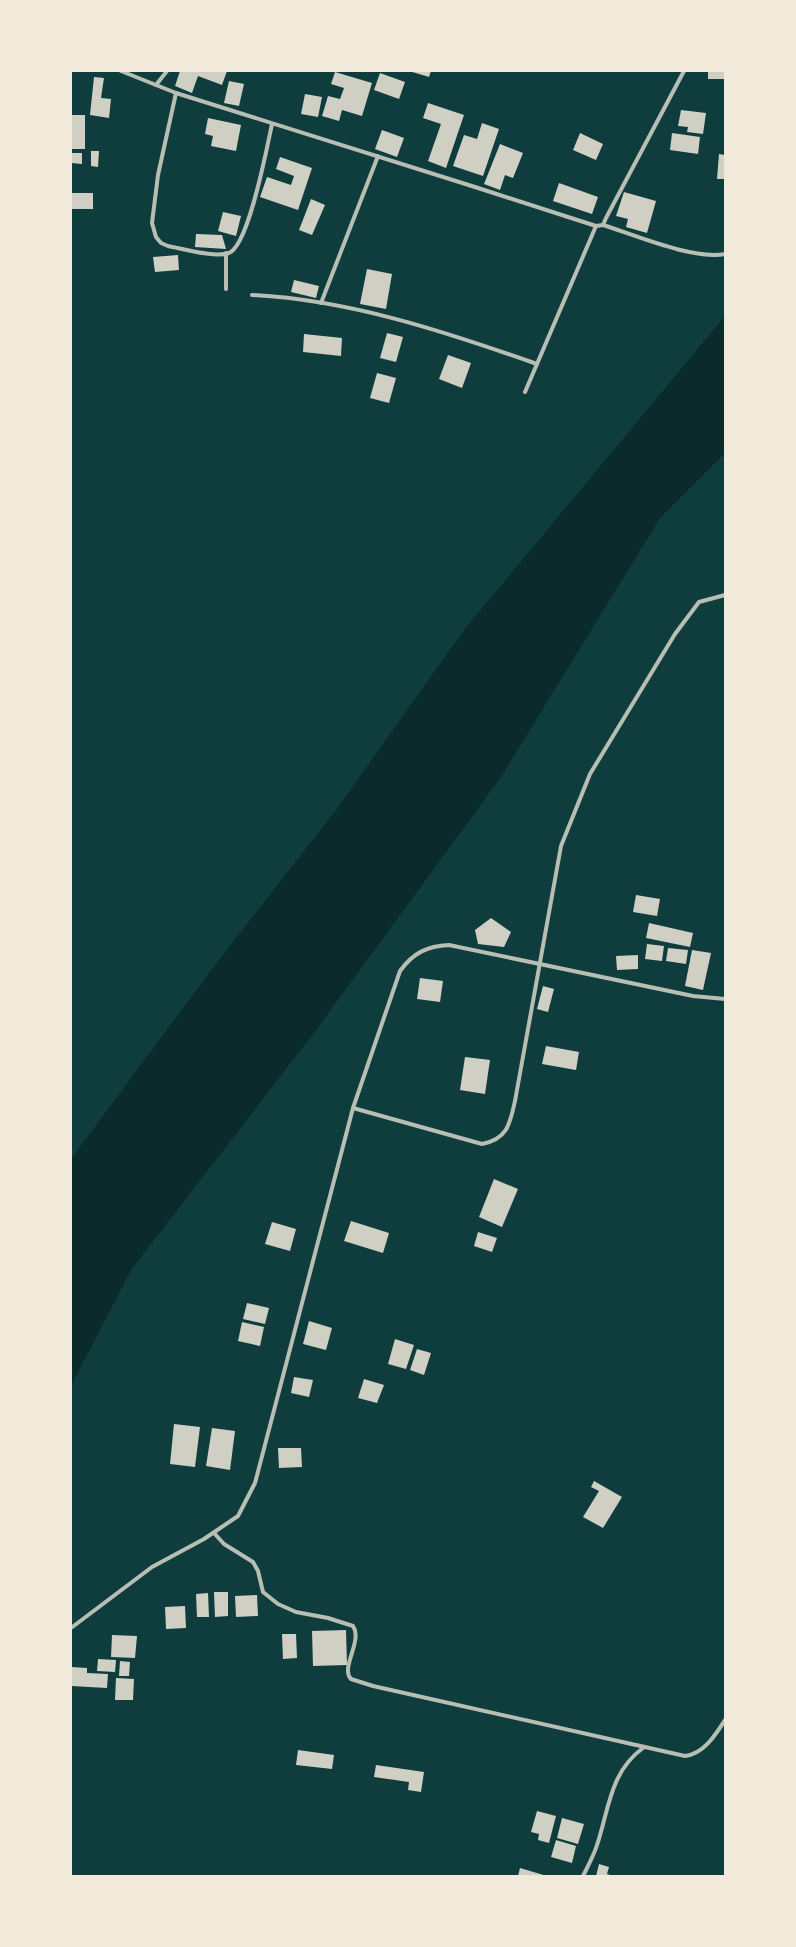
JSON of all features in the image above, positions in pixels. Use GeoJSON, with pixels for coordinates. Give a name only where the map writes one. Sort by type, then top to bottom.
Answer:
{"type":"FeatureCollection","features":[{"type":"Feature","properties":{"kind":"street"},"geometry":{"type":"LineString","coordinates":[[121,71],[176,93],[596,226],[602,225],[682,250],[709,255],[725,254]]}},
{"type":"Feature","properties":{"kind":"street"},"geometry":{"type":"LineString","coordinates":[[156,85],[167,71]]}},
{"type":"Feature","properties":{"kind":"street"},"geometry":{"type":"LineString","coordinates":[[602,225],[684,71]]}},
{"type":"Feature","properties":{"kind":"street"},"geometry":{"type":"LineString","coordinates":[[176,93],[158,174],[152,223],[156,237],[161,243],[168,246],[214,254],[226,254],[236,248],[244,232],[257,189],[272,124]]}},
{"type":"Feature","properties":{"kind":"street"},"geometry":{"type":"LineString","coordinates":[[321,303],[378,156]]}},
{"type":"Feature","properties":{"kind":"street"},"geometry":{"type":"LineString","coordinates":[[526,392],[596,226]]}},
{"type":"Feature","properties":{"kind":"street"},"geometry":{"type":"LineString","coordinates":[[226,254],[226,290]]}},
{"type":"Feature","properties":{"kind":"street"},"geometry":{"type":"LineString","coordinates":[[252,295],[281,297],[321,303],[374,314],[409,323],[537,364]]}},
{"type":"Feature","properties":{"kind":"street"},"geometry":{"type":"LineString","coordinates":[[353,1108],[482,1144],[493,1142],[506,1131],[515,1101],[538,963],[561,846],[590,774],[675,634],[699,602],[725,595]]}},
{"type":"Feature","properties":{"kind":"street"},"geometry":{"type":"LineString","coordinates":[[71,1628],[152,1567],[214,1533],[238,1516],[255,1483],[353,1108],[400,971],[405,963],[430,947],[449,946],[538,963],[693,996],[725,999]]}},
{"type":"Feature","properties":{"kind":"street"},"geometry":{"type":"LineString","coordinates":[[214,1533],[224,1544],[253,1562],[258,1571],[263,1592],[278,1604],[296,1612],[328,1618],[353,1626],[355,1632],[355,1643],[347,1671],[351,1679],[373,1686],[643,1748],[690,1756],[713,1739],[725,1720]]}},
{"type":"Feature","properties":{"kind":"street"},"geometry":{"type":"LineString","coordinates":[[583,1876],[597,1845],[606,1806],[616,1783],[634,1755],[643,1748]]}},
{"type":"Feature","properties":{"kind":"water"},"geometry":{"type":"Polygon","coordinates":[[[725,316],[725,453],[660,518],[501,777],[313,1034],[131,1270],[71,1386],[71,1159],[215,965],[336,810],[464,630],[725,316]]]}},
{"type":"Feature","properties":{"kind":"building"},"geometry":{"type":"Polygon","coordinates":[[[180,71],[227,71],[222,85],[198,76],[192,93],[175,86],[180,71]]]}},
{"type":"Feature","properties":{"kind":"building"},"geometry":{"type":"Polygon","coordinates":[[[409,71],[431,71],[429,77],[409,71]]]}},
{"type":"Feature","properties":{"kind":"building"},"geometry":{"type":"Polygon","coordinates":[[[708,71],[725,71],[725,79],[708,79],[708,71]]]}},
{"type":"Feature","properties":{"kind":"building"},"geometry":{"type":"Polygon","coordinates":[[[335,72],[372,83],[362,116],[342,110],[339,121],[322,116],[328,96],[340,99],[344,88],[331,84],[335,72]]]}},
{"type":"Feature","properties":{"kind":"building"},"geometry":{"type":"Polygon","coordinates":[[[380,73],[405,82],[399,99],[374,90],[380,73]]]}},
{"type":"Feature","properties":{"kind":"building"},"geometry":{"type":"Polygon","coordinates":[[[94,77],[104,78],[101,98],[111,99],[109,118],[90,115],[94,77]]]}},
{"type":"Feature","properties":{"kind":"building"},"geometry":{"type":"Polygon","coordinates":[[[229,81],[244,84],[239,106],[224,103],[229,81]]]}},
{"type":"Feature","properties":{"kind":"building"},"geometry":{"type":"Polygon","coordinates":[[[305,94],[322,97],[318,117],[301,114],[305,94]]]}},
{"type":"Feature","properties":{"kind":"building"},"geometry":{"type":"Polygon","coordinates":[[[428,103],[464,115],[446,168],[428,161],[441,124],[423,118],[428,103]]]}},
{"type":"Feature","properties":{"kind":"building"},"geometry":{"type":"Polygon","coordinates":[[[681,110],[706,113],[703,134],[687,132],[688,127],[678,126],[681,110]]]}},
{"type":"Feature","properties":{"kind":"building"},"geometry":{"type":"Polygon","coordinates":[[[71,115],[85,115],[85,149],[71,149],[71,115]]]}},
{"type":"Feature","properties":{"kind":"building"},"geometry":{"type":"Polygon","coordinates":[[[208,118],[241,125],[236,151],[211,146],[213,136],[205,134],[208,118]]]}},
{"type":"Feature","properties":{"kind":"building"},"geometry":{"type":"Polygon","coordinates":[[[482,123],[499,129],[483,176],[453,166],[464,135],[477,139],[482,123]]]}},
{"type":"Feature","properties":{"kind":"building"},"geometry":{"type":"Polygon","coordinates":[[[382,130],[404,138],[397,157],[375,149],[382,130]]]}},
{"type":"Feature","properties":{"kind":"building"},"geometry":{"type":"Polygon","coordinates":[[[580,133],[603,144],[596,160],[573,150],[580,133]]]}},
{"type":"Feature","properties":{"kind":"building"},"geometry":{"type":"Polygon","coordinates":[[[672,133],[700,137],[698,154],[670,150],[672,133]]]}},
{"type":"Feature","properties":{"kind":"building"},"geometry":{"type":"Polygon","coordinates":[[[500,144],[523,153],[513,178],[505,175],[500,190],[484,184],[500,144]]]}},
{"type":"Feature","properties":{"kind":"building"},"geometry":{"type":"Polygon","coordinates":[[[91,151],[99,151],[98,167],[91,166],[91,151]]]}},
{"type":"Feature","properties":{"kind":"building"},"geometry":{"type":"Polygon","coordinates":[[[71,153],[82,153],[82,164],[71,163],[71,153]]]}},
{"type":"Feature","properties":{"kind":"building"},"geometry":{"type":"Polygon","coordinates":[[[719,154],[725,155],[725,179],[717,179],[719,154]]]}},
{"type":"Feature","properties":{"kind":"building"},"geometry":{"type":"Polygon","coordinates":[[[280,157],[312,168],[298,210],[260,197],[267,177],[291,185],[294,176],[276,169],[280,157]]]}},
{"type":"Feature","properties":{"kind":"building"},"geometry":{"type":"Polygon","coordinates":[[[559,183],[598,197],[592,214],[553,201],[559,183]]]}},
{"type":"Feature","properties":{"kind":"building"},"geometry":{"type":"Polygon","coordinates":[[[624,192],[656,201],[647,233],[626,227],[628,219],[616,216],[624,192]]]}},
{"type":"Feature","properties":{"kind":"building"},"geometry":{"type":"Polygon","coordinates":[[[71,193],[93,193],[93,209],[71,209],[71,193]]]}},
{"type":"Feature","properties":{"kind":"building"},"geometry":{"type":"Polygon","coordinates":[[[311,199],[325,205],[312,235],[299,230],[311,199]]]}},
{"type":"Feature","properties":{"kind":"building"},"geometry":{"type":"Polygon","coordinates":[[[223,212],[241,216],[236,236],[218,231],[223,212]]]}},
{"type":"Feature","properties":{"kind":"building"},"geometry":{"type":"Polygon","coordinates":[[[196,234],[222,235],[226,249],[195,247],[196,234]]]}},
{"type":"Feature","properties":{"kind":"building"},"geometry":{"type":"Polygon","coordinates":[[[178,255],[179,270],[155,272],[153,257],[178,255]]]}},
{"type":"Feature","properties":{"kind":"building"},"geometry":{"type":"Polygon","coordinates":[[[367,269],[392,274],[386,309],[360,304],[367,269]]]}},
{"type":"Feature","properties":{"kind":"building"},"geometry":{"type":"Polygon","coordinates":[[[294,280],[319,286],[316,298],[291,292],[294,280]]]}},
{"type":"Feature","properties":{"kind":"building"},"geometry":{"type":"Polygon","coordinates":[[[387,333],[403,337],[396,362],[380,358],[387,333]]]}},
{"type":"Feature","properties":{"kind":"building"},"geometry":{"type":"Polygon","coordinates":[[[304,334],[342,338],[341,356],[303,352],[304,334]]]}},
{"type":"Feature","properties":{"kind":"building"},"geometry":{"type":"Polygon","coordinates":[[[448,355],[471,363],[462,388],[439,379],[448,355]]]}},
{"type":"Feature","properties":{"kind":"building"},"geometry":{"type":"Polygon","coordinates":[[[377,373],[396,378],[389,403],[370,398],[377,373]]]}},
{"type":"Feature","properties":{"kind":"building"},"geometry":{"type":"Polygon","coordinates":[[[636,895],[660,899],[657,916],[633,912],[636,895]]]}},
{"type":"Feature","properties":{"kind":"building"},"geometry":{"type":"Polygon","coordinates":[[[491,918],[511,932],[504,947],[478,944],[475,930],[491,918]]]}},
{"type":"Feature","properties":{"kind":"building"},"geometry":{"type":"Polygon","coordinates":[[[649,923],[693,933],[690,947],[646,938],[649,923]]]}},
{"type":"Feature","properties":{"kind":"building"},"geometry":{"type":"Polygon","coordinates":[[[647,944],[664,946],[662,961],[645,959],[647,944]]]}},
{"type":"Feature","properties":{"kind":"building"},"geometry":{"type":"Polygon","coordinates":[[[668,948],[688,950],[686,964],[666,961],[668,948]]]}},
{"type":"Feature","properties":{"kind":"building"},"geometry":{"type":"Polygon","coordinates":[[[692,950],[711,953],[703,990],[685,986],[692,950]]]}},
{"type":"Feature","properties":{"kind":"building"},"geometry":{"type":"Polygon","coordinates":[[[638,955],[638,969],[617,970],[616,956],[638,955]]]}},
{"type":"Feature","properties":{"kind":"building"},"geometry":{"type":"Polygon","coordinates":[[[420,978],[443,981],[440,1002],[417,999],[420,978]]]}},
{"type":"Feature","properties":{"kind":"building"},"geometry":{"type":"Polygon","coordinates":[[[543,986],[554,989],[548,1012],[537,1009],[543,986]]]}},
{"type":"Feature","properties":{"kind":"building"},"geometry":{"type":"Polygon","coordinates":[[[546,1046],[579,1052],[576,1070],[542,1064],[546,1046]]]}},
{"type":"Feature","properties":{"kind":"building"},"geometry":{"type":"Polygon","coordinates":[[[465,1057],[490,1060],[485,1094],[460,1090],[465,1057]]]}},
{"type":"Feature","properties":{"kind":"building"},"geometry":{"type":"Polygon","coordinates":[[[494,1179],[518,1189],[502,1227],[479,1217],[494,1179]]]}},
{"type":"Feature","properties":{"kind":"building"},"geometry":{"type":"Polygon","coordinates":[[[351,1221],[389,1233],[383,1253],[344,1241],[351,1221]]]}},
{"type":"Feature","properties":{"kind":"building"},"geometry":{"type":"Polygon","coordinates":[[[272,1222],[296,1229],[290,1251],[265,1244],[272,1222]]]}},
{"type":"Feature","properties":{"kind":"building"},"geometry":{"type":"Polygon","coordinates":[[[478,1232],[497,1238],[492,1252],[474,1246],[478,1232]]]}},
{"type":"Feature","properties":{"kind":"building"},"geometry":{"type":"Polygon","coordinates":[[[247,1303],[269,1308],[265,1324],[243,1319],[247,1303]]]}},
{"type":"Feature","properties":{"kind":"building"},"geometry":{"type":"Polygon","coordinates":[[[309,1321],[332,1328],[326,1350],[303,1344],[309,1321]]]}},
{"type":"Feature","properties":{"kind":"building"},"geometry":{"type":"Polygon","coordinates":[[[242,1322],[264,1327],[260,1346],[238,1341],[242,1322]]]}},
{"type":"Feature","properties":{"kind":"building"},"geometry":{"type":"Polygon","coordinates":[[[395,1339],[414,1345],[406,1369],[388,1364],[395,1339]]]}},
{"type":"Feature","properties":{"kind":"building"},"geometry":{"type":"Polygon","coordinates":[[[417,1349],[431,1353],[424,1375],[410,1370],[417,1349]]]}},
{"type":"Feature","properties":{"kind":"building"},"geometry":{"type":"Polygon","coordinates":[[[294,1377],[313,1380],[309,1397],[291,1393],[294,1377]]]}},
{"type":"Feature","properties":{"kind":"building"},"geometry":{"type":"Polygon","coordinates":[[[364,1379],[384,1385],[377,1403],[358,1398],[364,1379]]]}},
{"type":"Feature","properties":{"kind":"building"},"geometry":{"type":"Polygon","coordinates":[[[174,1424],[200,1427],[195,1467],[170,1464],[174,1424]]]}},
{"type":"Feature","properties":{"kind":"building"},"geometry":{"type":"Polygon","coordinates":[[[212,1428],[235,1431],[230,1470],[206,1466],[212,1428]]]}},
{"type":"Feature","properties":{"kind":"building"},"geometry":{"type":"Polygon","coordinates":[[[278,1448],[301,1448],[302,1467],[279,1468],[278,1448]]]}},
{"type":"Feature","properties":{"kind":"building"},"geometry":{"type":"Polygon","coordinates":[[[594,1481],[622,1497],[603,1528],[583,1517],[599,1491],[591,1487],[594,1481]]]}},
{"type":"Feature","properties":{"kind":"building"},"geometry":{"type":"Polygon","coordinates":[[[214,1592],[228,1592],[228,1616],[215,1617],[214,1592]]]}},
{"type":"Feature","properties":{"kind":"building"},"geometry":{"type":"Polygon","coordinates":[[[208,1593],[209,1617],[197,1617],[196,1594],[208,1593]]]}},
{"type":"Feature","properties":{"kind":"building"},"geometry":{"type":"Polygon","coordinates":[[[257,1595],[258,1616],[236,1617],[235,1596],[257,1595]]]}},
{"type":"Feature","properties":{"kind":"building"},"geometry":{"type":"Polygon","coordinates":[[[185,1606],[186,1628],[166,1629],[165,1607],[185,1606]]]}},
{"type":"Feature","properties":{"kind":"building"},"geometry":{"type":"Polygon","coordinates":[[[346,1630],[347,1665],[313,1666],[312,1631],[346,1630]]]}},
{"type":"Feature","properties":{"kind":"building"},"geometry":{"type":"Polygon","coordinates":[[[282,1634],[296,1634],[297,1658],[283,1659],[282,1634]]]}},
{"type":"Feature","properties":{"kind":"building"},"geometry":{"type":"Polygon","coordinates":[[[112,1635],[137,1636],[135,1658],[111,1657],[112,1635]]]}},
{"type":"Feature","properties":{"kind":"building"},"geometry":{"type":"Polygon","coordinates":[[[98,1659],[116,1660],[115,1672],[97,1671],[98,1659]]]}},
{"type":"Feature","properties":{"kind":"building"},"geometry":{"type":"Polygon","coordinates":[[[120,1661],[130,1662],[129,1676],[119,1676],[120,1661]]]}},
{"type":"Feature","properties":{"kind":"building"},"geometry":{"type":"Polygon","coordinates":[[[71,1667],[87,1668],[87,1673],[108,1674],[107,1688],[71,1686],[71,1667]]]}},
{"type":"Feature","properties":{"kind":"building"},"geometry":{"type":"Polygon","coordinates":[[[116,1678],[134,1679],[133,1700],[115,1700],[116,1678]]]}},
{"type":"Feature","properties":{"kind":"building"},"geometry":{"type":"Polygon","coordinates":[[[298,1750],[334,1755],[332,1769],[296,1765],[298,1750]]]}},
{"type":"Feature","properties":{"kind":"building"},"geometry":{"type":"Polygon","coordinates":[[[376,1765],[424,1772],[421,1792],[408,1790],[409,1782],[374,1777],[376,1765]]]}},
{"type":"Feature","properties":{"kind":"building"},"geometry":{"type":"Polygon","coordinates":[[[537,1811],[556,1816],[549,1843],[538,1840],[539,1834],[531,1832],[537,1811]]]}},
{"type":"Feature","properties":{"kind":"building"},"geometry":{"type":"Polygon","coordinates":[[[562,1818],[584,1824],[578,1844],[557,1838],[562,1818]]]}},
{"type":"Feature","properties":{"kind":"building"},"geometry":{"type":"Polygon","coordinates":[[[556,1840],[576,1846],[572,1863],[551,1857],[556,1840]]]}},
{"type":"Feature","properties":{"kind":"building"},"geometry":{"type":"Polygon","coordinates":[[[599,1864],[609,1867],[607,1874],[613,1876],[596,1876],[599,1864]]]}},
{"type":"Feature","properties":{"kind":"building"},"geometry":{"type":"Polygon","coordinates":[[[520,1868],[547,1876],[518,1876],[520,1868]]]}}]}
